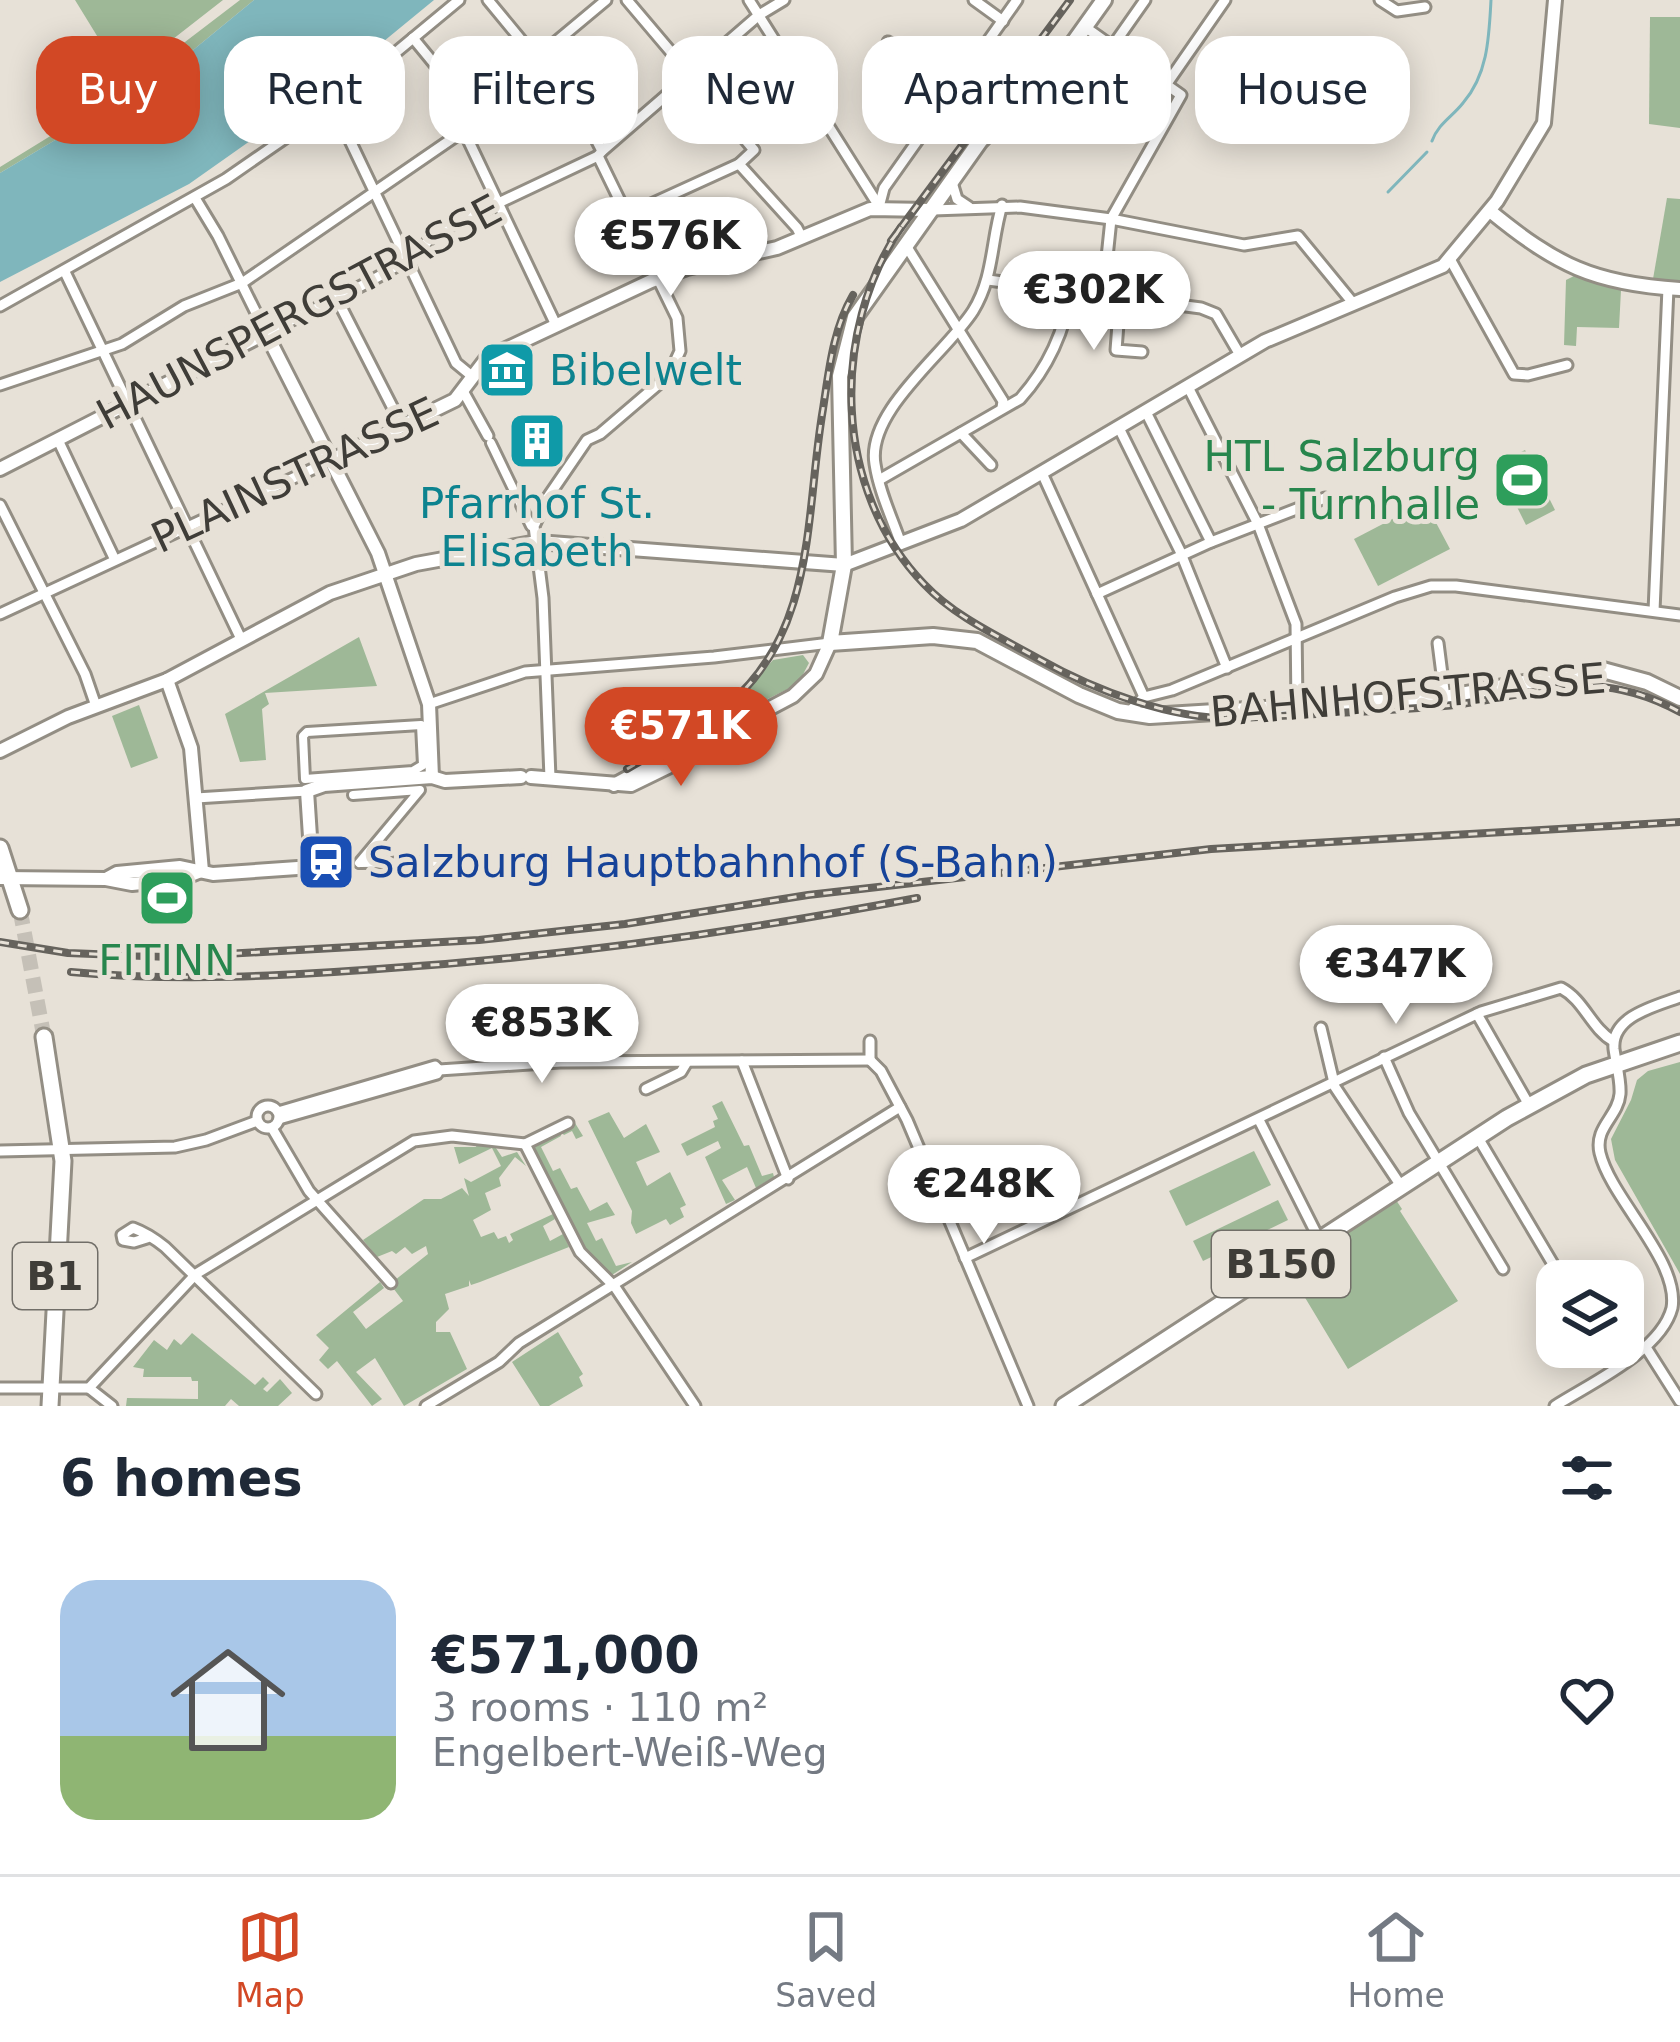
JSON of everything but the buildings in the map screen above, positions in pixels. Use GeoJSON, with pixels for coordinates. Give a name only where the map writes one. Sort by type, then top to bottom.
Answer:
{"type":"FeatureCollection","features":[{"type":"Feature","properties":{"kind":"main road"},"geometry":{"type":"LineString","coordinates":[[830,643],[844,565],[842,363],[848,334],[864,300],[992,125],[1058,59],[1104,0]]}},
{"type":"Feature","properties":{"kind":"main road","name":"BAHNHOFSTRASSE"},"geometry":{"type":"LineString","coordinates":[[830,643],[933,636],[984,644],[1062,687],[1129,712],[1146,705],[1297,707],[1445,698],[1599,669],[1647,682],[1680,698]]}},
{"type":"Feature","properties":{"kind":"main road"},"geometry":{"type":"LineString","coordinates":[[0,848],[20,910]]}},
{"type":"Feature","properties":{"kind":"main road","name":"B1"},"geometry":{"type":"LineString","coordinates":[[44,1037],[62,1150],[50,1398]]}},
{"type":"Feature","properties":{"kind":"main road","name":"B150"},"geometry":{"type":"LineString","coordinates":[[1064,1406],[1529,1105],[1586,1075],[1680,1043]]}},
{"type":"Feature","properties":{"kind":"street"},"geometry":{"type":"LineString","coordinates":[[405,44],[460,0]]}},
{"type":"Feature","properties":{"kind":"street"},"geometry":{"type":"LineString","coordinates":[[488,0],[522,36]]}},
{"type":"Feature","properties":{"kind":"street"},"geometry":{"type":"LineString","coordinates":[[563,36],[606,0]]}},
{"type":"Feature","properties":{"kind":"street"},"geometry":{"type":"LineString","coordinates":[[627,0],[662,41]]}},
{"type":"Feature","properties":{"kind":"street"},"geometry":{"type":"LineString","coordinates":[[749,0],[879,207]]}},
{"type":"Feature","properties":{"kind":"street","name":"HAUNSPERGSTRASSE"},"geometry":{"type":"LineString","coordinates":[[734,36],[784,0]]}},
{"type":"Feature","properties":{"kind":"street"},"geometry":{"type":"LineString","coordinates":[[974,0],[1003,21]]}},
{"type":"Feature","properties":{"kind":"street"},"geometry":{"type":"LineString","coordinates":[[992,36],[1017,0]]}},
{"type":"Feature","properties":{"kind":"street"},"geometry":{"type":"LineString","coordinates":[[1120,36],[1145,0]]}},
{"type":"Feature","properties":{"kind":"street"},"geometry":{"type":"LineString","coordinates":[[1171,78],[1226,0]]}},
{"type":"Feature","properties":{"kind":"street"},"geometry":{"type":"LineString","coordinates":[[1380,0],[1396,11],[1425,8]]}},
{"type":"Feature","properties":{"kind":"street"},"geometry":{"type":"LineString","coordinates":[[0,751],[96,706],[167,680],[331,593],[384,573],[537,542],[844,565],[961,520],[1240,355],[1432,273],[1450,259],[1490,211],[1544,122],[1555,0]]}},
{"type":"Feature","properties":{"kind":"street"},"geometry":{"type":"LineString","coordinates":[[1085,27],[1097,36]]}},
{"type":"Feature","properties":{"kind":"street"},"geometry":{"type":"LineString","coordinates":[[413,38],[429,57]]}},
{"type":"Feature","properties":{"kind":"street"},"geometry":{"type":"LineString","coordinates":[[1171,88],[1181,95],[1171,113]]}},
{"type":"Feature","properties":{"kind":"street","name":"HAUNSPERGSTRASSE"},"geometry":{"type":"LineString","coordinates":[[0,469],[407,260],[433,234],[600,153],[662,99]]}},
{"type":"Feature","properties":{"kind":"street"},"geometry":{"type":"LineString","coordinates":[[0,306],[195,198],[274,144]]}},
{"type":"Feature","properties":{"kind":"street"},"geometry":{"type":"LineString","coordinates":[[349,144],[456,363],[472,376]]}},
{"type":"Feature","properties":{"kind":"street"},"geometry":{"type":"LineString","coordinates":[[0,386],[104,351],[184,306],[242,283],[444,144]]}},
{"type":"Feature","properties":{"kind":"street"},"geometry":{"type":"LineString","coordinates":[[470,144],[556,325]]}},
{"type":"Feature","properties":{"kind":"street"},"geometry":{"type":"LineString","coordinates":[[550,778],[533,534],[538,515],[587,440],[664,381],[677,359],[677,318],[596,144]]}},
{"type":"Feature","properties":{"kind":"street"},"geometry":{"type":"LineString","coordinates":[[627,215],[739,164],[754,150],[749,144]]}},
{"type":"Feature","properties":{"kind":"street"},"geometry":{"type":"LineString","coordinates":[[879,207],[884,188],[915,144]]}},
{"type":"Feature","properties":{"kind":"street"},"geometry":{"type":"LineString","coordinates":[[1103,296],[1111,219],[1153,144]]}},
{"type":"Feature","properties":{"kind":"street"},"geometry":{"type":"LineString","coordinates":[[739,164],[802,238]]}},
{"type":"Feature","properties":{"kind":"street"},"geometry":{"type":"LineString","coordinates":[[952,179],[957,200],[969,207]]}},
{"type":"Feature","properties":{"kind":"street"},"geometry":{"type":"LineString","coordinates":[[195,198],[378,553],[428,704],[432,777]]}},
{"type":"Feature","properties":{"kind":"street"},"geometry":{"type":"LineString","coordinates":[[879,207],[930,210],[1002,205],[1111,219],[1244,245],[1298,236],[1353,303]]}},
{"type":"Feature","properties":{"kind":"street"},"geometry":{"type":"LineString","coordinates":[[901,544],[874,455],[887,417],[903,392],[970,315],[988,280],[1002,205]]}},
{"type":"Feature","properties":{"kind":"street","name":"PLAINSTRASSE"},"geometry":{"type":"LineString","coordinates":[[0,614],[455,400],[488,358],[556,325],[658,278],[802,238],[879,207]]}},
{"type":"Feature","properties":{"kind":"street"},"geometry":{"type":"LineString","coordinates":[[896,208],[909,223],[906,243],[1003,401],[1002,409]]}},
{"type":"Feature","properties":{"kind":"street"},"geometry":{"type":"LineString","coordinates":[[1490,211],[1568,267],[1602,279],[1674,289],[1654,611]]}},
{"type":"Feature","properties":{"kind":"street"},"geometry":{"type":"LineString","coordinates":[[1450,259],[1514,374],[1568,365]]}},
{"type":"Feature","properties":{"kind":"street"},"geometry":{"type":"LineString","coordinates":[[65,272],[242,641]]}},
{"type":"Feature","properties":{"kind":"street"},"geometry":{"type":"LineString","coordinates":[[988,280],[1201,308],[1216,314],[1240,355]]}},
{"type":"Feature","properties":{"kind":"street"},"geometry":{"type":"LineString","coordinates":[[879,480],[1020,399],[1034,383],[1067,321],[1070,290]]}},
{"type":"Feature","properties":{"kind":"street"},"geometry":{"type":"LineString","coordinates":[[336,297],[402,426]]}},
{"type":"Feature","properties":{"kind":"street"},"geometry":{"type":"LineString","coordinates":[[1120,298],[1116,350],[1142,352]]}},
{"type":"Feature","properties":{"kind":"street"},"geometry":{"type":"LineString","coordinates":[[1188,387],[1258,524],[1296,624],[1297,707]]}},
{"type":"Feature","properties":{"kind":"street"},"geometry":{"type":"LineString","coordinates":[[463,391],[531,526]]}},
{"type":"Feature","properties":{"kind":"street"},"geometry":{"type":"LineString","coordinates":[[1145,412],[1211,542]]}},
{"type":"Feature","properties":{"kind":"street"},"geometry":{"type":"LineString","coordinates":[[1119,428],[1182,555],[1227,668]]}},
{"type":"Feature","properties":{"kind":"street"},"geometry":{"type":"LineString","coordinates":[[961,433],[991,465]]}},
{"type":"Feature","properties":{"kind":"street"},"geometry":{"type":"LineString","coordinates":[[58,440],[116,560]]}},
{"type":"Feature","properties":{"kind":"street"},"geometry":{"type":"LineString","coordinates":[[1042,473],[1146,705],[1395,597],[1431,586],[1680,615]]}},
{"type":"Feature","properties":{"kind":"street"},"geometry":{"type":"LineString","coordinates":[[1097,594],[1211,542],[1325,498]]}},
{"type":"Feature","properties":{"kind":"street"},"geometry":{"type":"LineString","coordinates":[[0,505],[96,706]]}},
{"type":"Feature","properties":{"kind":"street"},"geometry":{"type":"LineString","coordinates":[[306,785],[526,777],[614,785],[702,737],[725,732],[794,696],[818,671],[830,643],[525,672],[428,704]]}},
{"type":"Feature","properties":{"kind":"street"},"geometry":{"type":"LineString","coordinates":[[1438,643],[1445,698]]}},
{"type":"Feature","properties":{"kind":"street"},"geometry":{"type":"LineString","coordinates":[[802,646],[818,671]]}},
{"type":"Feature","properties":{"kind":"street"},"geometry":{"type":"LineString","coordinates":[[167,680],[190,748],[202,871]]}},
{"type":"Feature","properties":{"kind":"street"},"geometry":{"type":"LineString","coordinates":[[196,798],[306,785],[413,771],[425,759],[421,725],[307,732],[303,736],[306,785],[311,867]]}},
{"type":"Feature","properties":{"kind":"street"},"geometry":{"type":"LineString","coordinates":[[353,795],[420,790],[358,863],[434,862]]}},
{"type":"Feature","properties":{"kind":"street"},"geometry":{"type":"LineString","coordinates":[[7,879],[106,879],[132,884],[181,879],[202,871],[331,866]]}},
{"type":"Feature","properties":{"kind":"street"},"geometry":{"type":"LineString","coordinates":[[964,1258],[1477,1014],[1561,988],[1575,997],[1603,1035],[1613,1041]]}},
{"type":"Feature","properties":{"kind":"street"},"geometry":{"type":"LineString","coordinates":[[1679,1397],[1646,1349],[1669,1316],[1672,1287],[1600,1154],[1599,1136],[1619,1102],[1613,1041],[1619,1028],[1635,1014],[1680,997]]}},
{"type":"Feature","properties":{"kind":"street"},"geometry":{"type":"LineString","coordinates":[[1477,1014],[1529,1105]]}},
{"type":"Feature","properties":{"kind":"street"},"geometry":{"type":"LineString","coordinates":[[1321,1028],[1333,1081],[1401,1186]]}},
{"type":"Feature","properties":{"kind":"street"},"geometry":{"type":"LineString","coordinates":[[870,1041],[870,1060],[900,1107],[1028,1406]]}},
{"type":"Feature","properties":{"kind":"street"},"geometry":{"type":"LineString","coordinates":[[1384,1057],[1409,1113],[1503,1269]]}},
{"type":"Feature","properties":{"kind":"street"},"geometry":{"type":"LineString","coordinates":[[257,1120],[265,1129],[276,1120],[439,1070],[560,1062],[870,1060]]}},
{"type":"Feature","properties":{"kind":"street"},"geometry":{"type":"LineString","coordinates":[[646,1089],[681,1072],[687,1061]]}},
{"type":"Feature","properties":{"kind":"street"},"geometry":{"type":"LineString","coordinates":[[742,1061],[788,1179]]}},
{"type":"Feature","properties":{"kind":"street"},"geometry":{"type":"LineString","coordinates":[[0,1151],[175,1147],[257,1120],[263,1107],[273,1107],[316,1199],[391,1283]]}},
{"type":"Feature","properties":{"kind":"street"},"geometry":{"type":"LineString","coordinates":[[426,1406],[499,1362],[519,1343],[900,1107]]}},
{"type":"Feature","properties":{"kind":"street"},"geometry":{"type":"LineString","coordinates":[[1259,1120],[1318,1239]]}},
{"type":"Feature","properties":{"kind":"street"},"geometry":{"type":"LineString","coordinates":[[0,1388],[50,1398],[89,1388],[196,1274],[420,1138],[472,1137],[525,1144],[568,1123]]}},
{"type":"Feature","properties":{"kind":"street"},"geometry":{"type":"LineString","coordinates":[[1477,1136],[1551,1260]]}},
{"type":"Feature","properties":{"kind":"street"},"geometry":{"type":"LineString","coordinates":[[525,1144],[580,1252],[615,1287],[695,1406]]}},
{"type":"Feature","properties":{"kind":"street"},"geometry":{"type":"LineString","coordinates":[[150,1237],[196,1274],[204,1288],[316,1394]]}},
{"type":"Feature","properties":{"kind":"street"},"geometry":{"type":"LineString","coordinates":[[1555,1406],[1613,1368]]}},
{"type":"Feature","properties":{"kind":"street"},"geometry":{"type":"LineString","coordinates":[[89,1388],[112,1406]]}},
{"type":"Feature","properties":{"kind":"green space"},"geometry":{"type":"Polygon","coordinates":[[[75,0],[223,0],[177,36],[97,36],[75,0]]]}},
{"type":"Feature","properties":{"kind":"green space"},"geometry":{"type":"Polygon","coordinates":[[[240,0],[254,0],[200,44],[200,36],[193,36],[240,0]]]}},
{"type":"Feature","properties":{"kind":"green space"},"geometry":{"type":"Polygon","coordinates":[[[1650,17],[1680,17],[1680,128],[1649,124],[1650,17]]]}},
{"type":"Feature","properties":{"kind":"green space"},"geometry":{"type":"Polygon","coordinates":[[[37,144],[49,144],[0,173],[0,167],[37,144]]]}},
{"type":"Feature","properties":{"kind":"green space"},"geometry":{"type":"Polygon","coordinates":[[[1667,198],[1680,199],[1680,281],[1653,279],[1667,198]]]}},
{"type":"Feature","properties":{"kind":"green space"},"geometry":{"type":"Polygon","coordinates":[[[1574,276],[1621,290],[1619,328],[1577,327],[1576,346],[1564,345],[1566,280],[1574,276]]]}},
{"type":"Feature","properties":{"kind":"green space","name":"HTL Salzburg - Turnhalle"},"geometry":{"type":"Polygon","coordinates":[[[1525,450],[1555,510],[1526,525],[1496,465],[1525,450]]]}},
{"type":"Feature","properties":{"kind":"green space"},"geometry":{"type":"Polygon","coordinates":[[[1425,502],[1450,549],[1378,586],[1354,539],[1425,502]]]}},
{"type":"Feature","properties":{"kind":"green space"},"geometry":{"type":"Polygon","coordinates":[[[359,637],[377,686],[265,693],[269,704],[262,709],[266,760],[240,762],[225,714],[359,637]]]}},
{"type":"Feature","properties":{"kind":"green space"},"geometry":{"type":"Polygon","coordinates":[[[803,655],[809,663],[798,684],[663,751],[728,710],[773,660],[803,655]]]}},
{"type":"Feature","properties":{"kind":"green space"},"geometry":{"type":"Polygon","coordinates":[[[139,705],[158,758],[131,768],[112,716],[139,705]]]}},
{"type":"Feature","properties":{"kind":"green space"},"geometry":{"type":"Polygon","coordinates":[[[1680,1062],[1680,1274],[1615,1160],[1611,1139],[1637,1080],[1648,1071],[1680,1062]]]}},
{"type":"Feature","properties":{"kind":"green space"},"geometry":{"type":"Polygon","coordinates":[[[722,1101],[762,1176],[773,1173],[774,1177],[756,1188],[747,1167],[722,1180],[735,1200],[726,1204],[705,1157],[721,1148],[718,1141],[687,1156],[681,1144],[715,1127],[713,1121],[718,1119],[712,1106],[722,1101]]]}},
{"type":"Feature","properties":{"kind":"green space"},"geometry":{"type":"Polygon","coordinates":[[[609,1112],[624,1138],[646,1124],[660,1152],[636,1162],[647,1186],[670,1172],[686,1205],[680,1208],[684,1217],[670,1225],[666,1219],[636,1234],[632,1211],[588,1121],[609,1112]]]}},
{"type":"Feature","properties":{"kind":"green space"},"geometry":{"type":"Polygon","coordinates":[[[575,1123],[583,1136],[576,1139],[572,1131],[564,1135],[560,1131],[561,1136],[541,1147],[553,1171],[560,1168],[590,1211],[607,1202],[615,1215],[587,1223],[596,1241],[602,1238],[616,1266],[632,1262],[612,1275],[584,1251],[530,1146],[575,1123]]]}},
{"type":"Feature","properties":{"kind":"green space"},"geometry":{"type":"Polygon","coordinates":[[[477,1143],[494,1145],[502,1157],[517,1152],[526,1166],[515,1157],[499,1178],[501,1186],[485,1193],[491,1210],[473,1220],[481,1237],[494,1232],[498,1239],[506,1236],[509,1243],[513,1240],[510,1234],[553,1214],[555,1219],[543,1226],[550,1241],[563,1234],[569,1247],[471,1285],[469,1280],[469,1286],[445,1294],[449,1309],[436,1322],[436,1332],[450,1332],[467,1369],[404,1406],[375,1358],[356,1372],[382,1399],[372,1406],[337,1361],[328,1369],[319,1360],[329,1348],[316,1335],[380,1282],[384,1288],[353,1312],[366,1329],[403,1301],[390,1284],[428,1254],[426,1246],[412,1254],[405,1247],[377,1257],[363,1240],[424,1199],[441,1199],[462,1188],[469,1196],[464,1178],[471,1182],[501,1166],[492,1148],[459,1164],[454,1147],[476,1147],[477,1143]]]}},
{"type":"Feature","properties":{"kind":"green space"},"geometry":{"type":"Polygon","coordinates":[[[1254,1151],[1271,1185],[1186,1226],[1169,1191],[1254,1151]]]}},
{"type":"Feature","properties":{"kind":"green space"},"geometry":{"type":"Polygon","coordinates":[[[1278,1200],[1288,1220],[1203,1261],[1193,1241],[1278,1200]]]}},
{"type":"Feature","properties":{"kind":"green space"},"geometry":{"type":"Polygon","coordinates":[[[1396,1200],[1458,1301],[1348,1369],[1289,1271],[1396,1200]]]}},
{"type":"Feature","properties":{"kind":"green space"},"geometry":{"type":"Polygon","coordinates":[[[558,1332],[583,1374],[579,1377],[583,1386],[549,1406],[540,1406],[512,1362],[558,1332]]]}},
{"type":"Feature","properties":{"kind":"green space"},"geometry":{"type":"Polygon","coordinates":[[[192,1333],[255,1385],[263,1377],[269,1383],[263,1389],[267,1392],[280,1379],[292,1393],[278,1406],[239,1406],[231,1399],[225,1406],[126,1406],[127,1398],[198,1399],[198,1381],[191,1377],[143,1377],[144,1369],[133,1367],[154,1340],[167,1350],[174,1339],[181,1345],[192,1333]]]}},
{"type":"Feature","properties":{"kind":"water"},"geometry":{"type":"Polygon","coordinates":[[[254,0],[434,0],[390,36],[224,36],[224,144],[246,144],[189,184],[0,282],[0,173],[49,144],[200,144],[200,44],[254,0]]]}},
{"type":"Feature","properties":{"kind":"waterway"},"geometry":{"type":"LineString","coordinates":[[1432,141],[1478,80],[1488,41],[1491,0]]}},
{"type":"Feature","properties":{"kind":"waterway"},"geometry":{"type":"LineString","coordinates":[[1388,192],[1427,152]]}},
{"type":"Feature","properties":{"kind":"tunnel"},"geometry":{"type":"LineString","coordinates":[[20,910],[44,1037]]}},
{"type":"Feature","properties":{"kind":"railway"},"geometry":{"type":"LineString","coordinates":[[891,241],[1070,0]]}},
{"type":"Feature","properties":{"kind":"railway"},"geometry":{"type":"LineString","coordinates":[[901,227],[878,269],[862,314],[853,361],[858,457],[872,503],[894,546],[924,584],[964,616],[1084,682],[1162,709],[1214,718],[1418,708],[1590,686],[1648,697],[1680,712]]}},
{"type":"Feature","properties":{"kind":"railway"},"geometry":{"type":"LineString","coordinates":[[627,769],[728,705],[757,675],[778,642],[802,568],[830,365],[853,295]]}},
{"type":"Feature","properties":{"kind":"railway"},"geometry":{"type":"LineString","coordinates":[[0,942],[68,953],[170,957],[479,940],[625,924],[808,895],[1211,849],[1680,822]]}},
{"type":"Feature","properties":{"kind":"railway"},"geometry":{"type":"LineString","coordinates":[[71,972],[231,977],[457,963],[655,941],[917,898]]}},
{"type":"Feature","properties":{"kind":"place","name":"Bibelwelt"},"geometry":{"type":"Point","coordinates":[507,370]}},
{"type":"Feature","properties":{"kind":"place","name":"Pfarrhof St. Elisabeth"},"geometry":{"type":"Point","coordinates":[537,441]}},
{"type":"Feature","properties":{"kind":"place","name":"HTL Salzburg - Turnhalle"},"geometry":{"type":"Point","coordinates":[1522,480]}},
{"type":"Feature","properties":{"kind":"place","name":"Salzburg Hauptbahnhof (S-Bahn)"},"geometry":{"type":"Point","coordinates":[326,862]}},
{"type":"Feature","properties":{"kind":"place","name":"FITINN"},"geometry":{"type":"Point","coordinates":[167,898]}}]}
